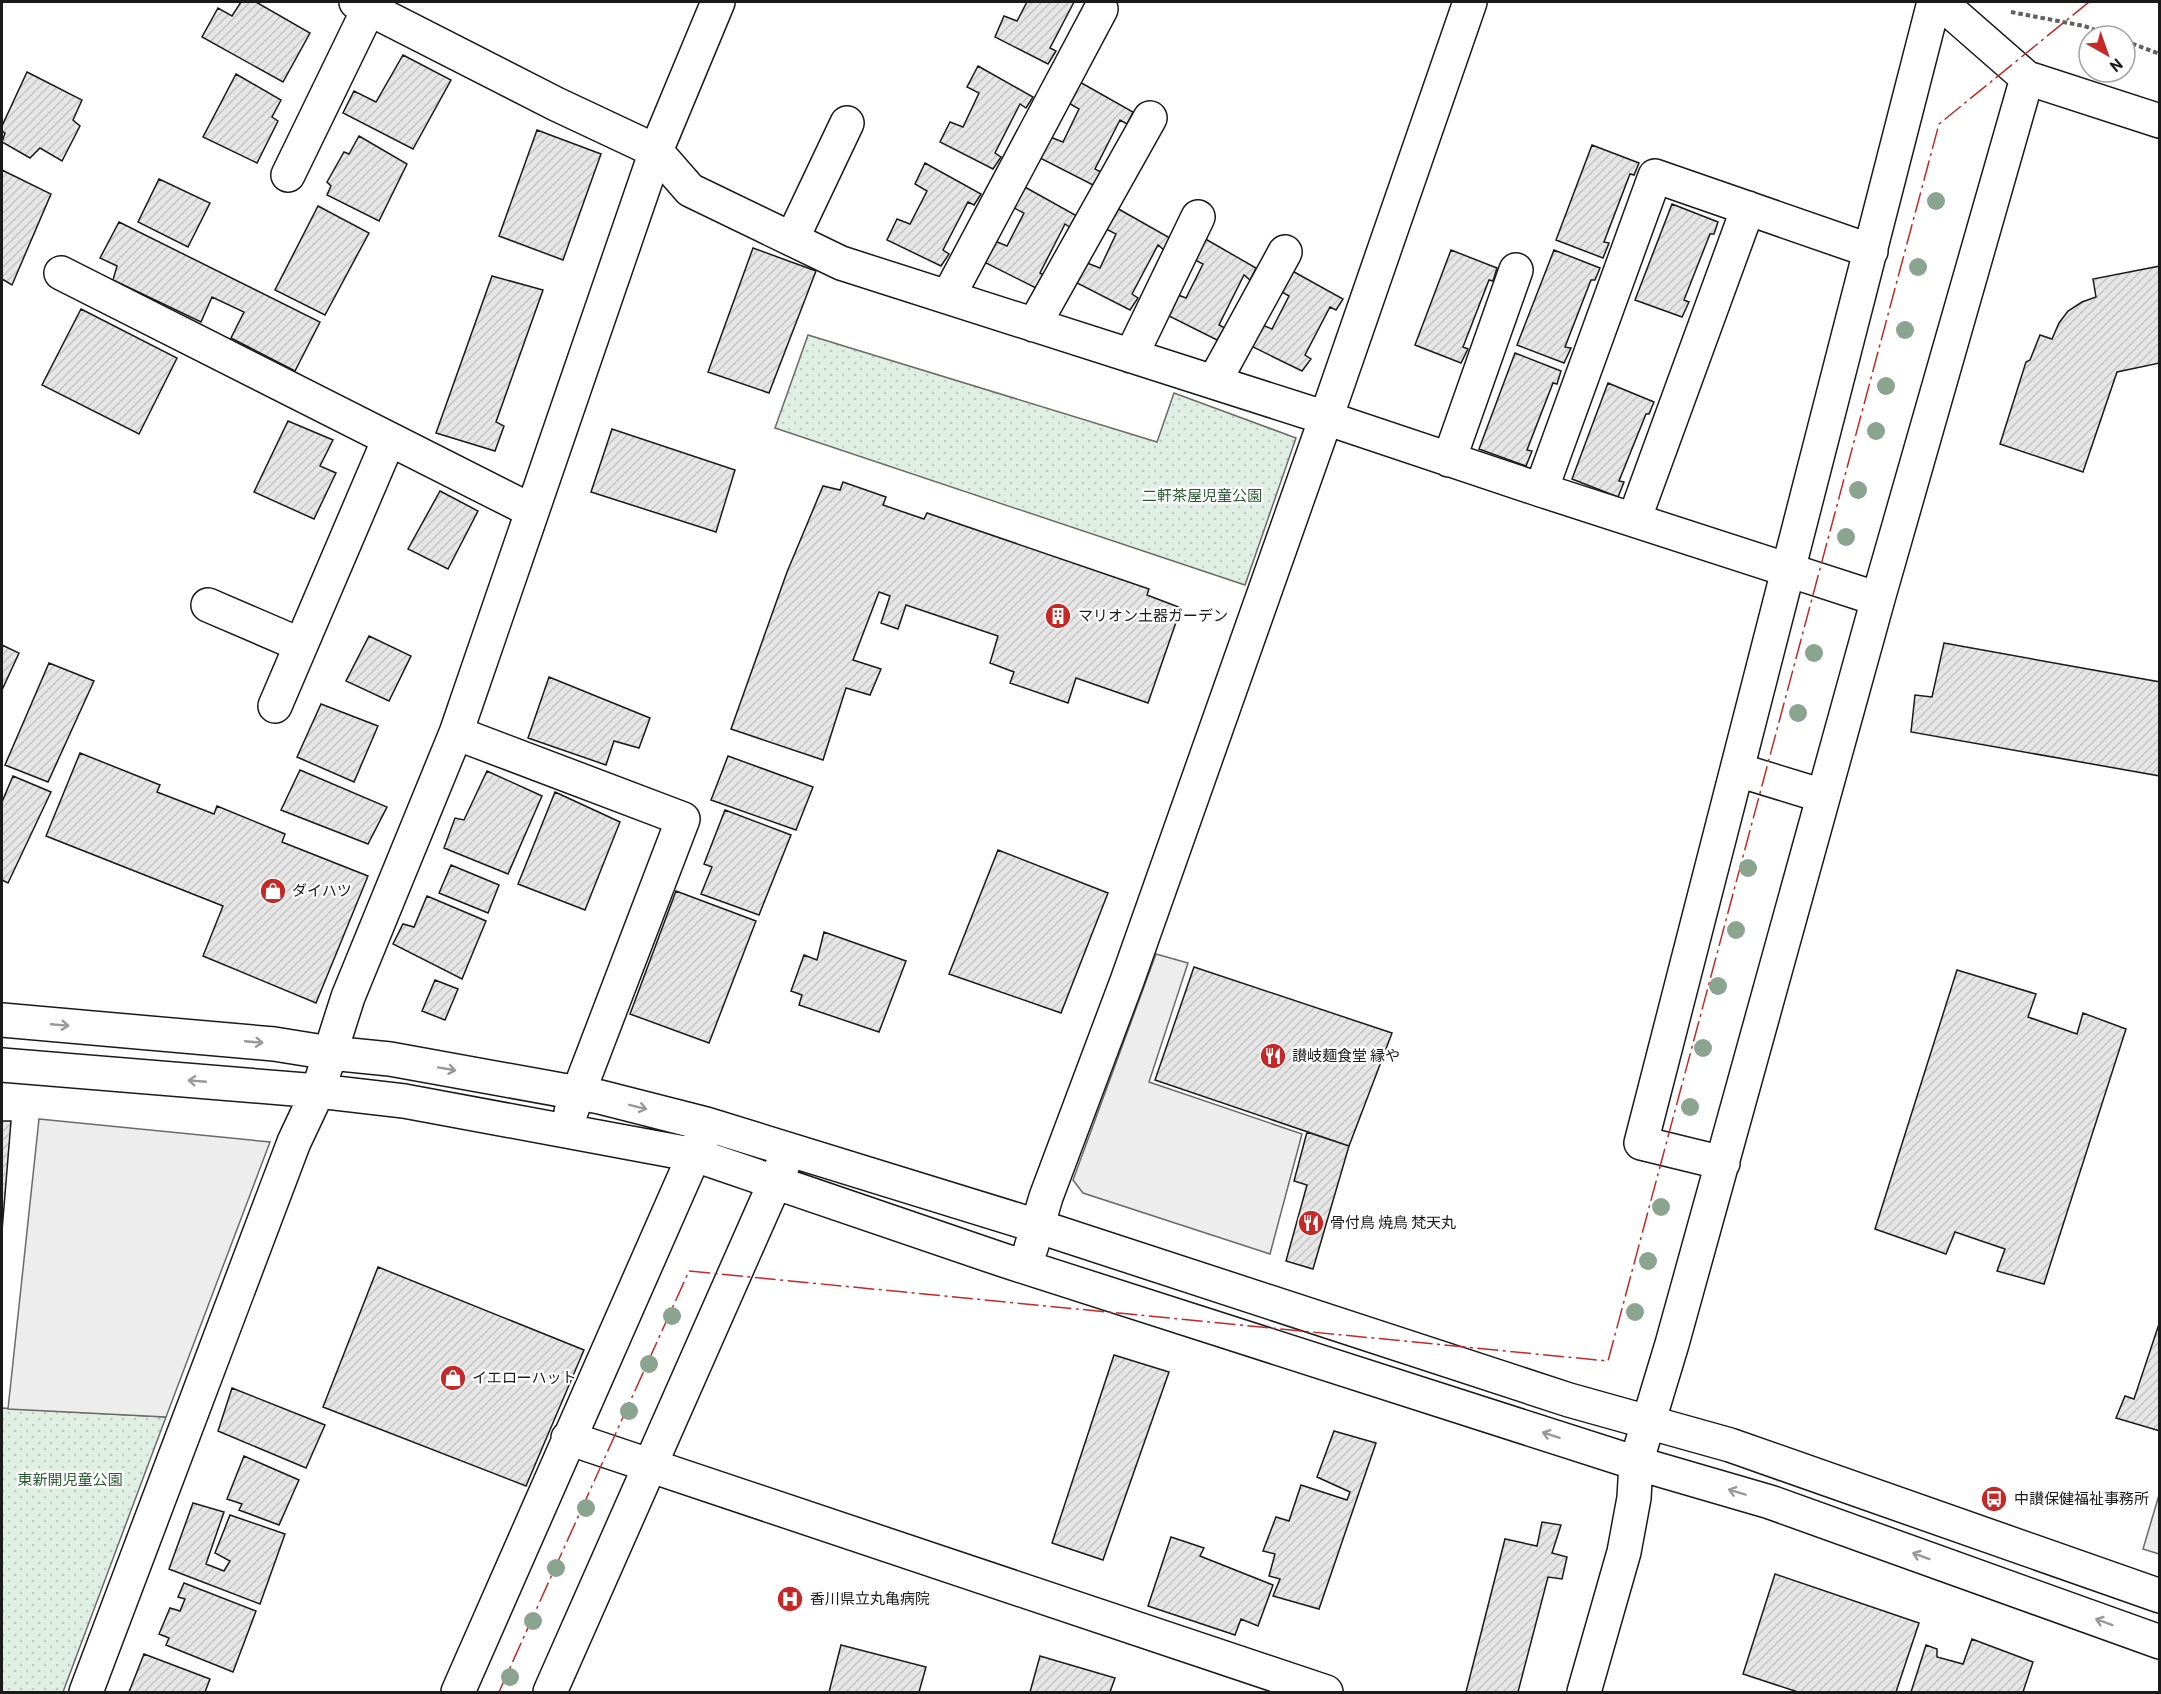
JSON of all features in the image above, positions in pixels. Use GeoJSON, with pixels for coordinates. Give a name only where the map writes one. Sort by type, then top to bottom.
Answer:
{"type":"FeatureCollection","features":[{"type":"Feature","properties":{"kind":"street"},"geometry":{"type":"LineString","coordinates":[[86,1692],[294,1142],[318,1091],[348,997],[456,733],[656,151],[718,2]]}},
{"type":"Feature","properties":{"kind":"street"},"geometry":{"type":"LineString","coordinates":[[1025,1267],[1037,1226],[1131,969],[1326,418],[1470,2]]}},
{"type":"Feature","properties":{"kind":"street"},"geometry":{"type":"LineString","coordinates":[[1722,1163],[1641,1143],[1934,2]]}},
{"type":"Feature","properties":{"kind":"street"},"geometry":{"type":"LineString","coordinates":[[1940,2],[2027,78],[2160,121]]}},
{"type":"Feature","properties":{"kind":"street"},"geometry":{"type":"LineString","coordinates":[[288,175],[363,5],[556,105],[656,151],[690,190],[841,263],[1326,418],[1878,599]]}},
{"type":"Feature","properties":{"kind":"street"},"geometry":{"type":"LineString","coordinates":[[948,297],[1101,9]]}},
{"type":"Feature","properties":{"kind":"street"},"geometry":{"type":"LineString","coordinates":[[1584,1692],[1624,1552],[1634,1498],[1636,1463],[1672,1344],[1878,599],[2027,78]]}},
{"type":"Feature","properties":{"kind":"street"},"geometry":{"type":"LineString","coordinates":[[1034,325],[1150,118]]}},
{"type":"Feature","properties":{"kind":"street"},"geometry":{"type":"LineString","coordinates":[[792,239],[847,123]]}},
{"type":"Feature","properties":{"kind":"street"},"geometry":{"type":"LineString","coordinates":[[1541,490],[1654,176],[1871,251]]}},
{"type":"Feature","properties":{"kind":"street"},"geometry":{"type":"LineString","coordinates":[[1635,520],[1748,208]]}},
{"type":"Feature","properties":{"kind":"street"},"geometry":{"type":"LineString","coordinates":[[1131,356],[1198,217]]}},
{"type":"Feature","properties":{"kind":"street"},"geometry":{"type":"LineString","coordinates":[[1214,382],[1285,252]]}},
{"type":"Feature","properties":{"kind":"street"},"geometry":{"type":"LineString","coordinates":[[1449,460],[1516,270]]}},
{"type":"Feature","properties":{"kind":"street"},"geometry":{"type":"LineString","coordinates":[[62,273],[532,511]]}},
{"type":"Feature","properties":{"kind":"street"},"geometry":{"type":"LineString","coordinates":[[275,706],[389,439]]}},
{"type":"Feature","properties":{"kind":"street"},"geometry":{"type":"LineString","coordinates":[[208,605],[301,645]]}},
{"type":"Feature","properties":{"kind":"street"},"geometry":{"type":"LineString","coordinates":[[456,733],[683,819],[564,1131]]}},
{"type":"Feature","properties":{"kind":"street"},"geometry":{"type":"LineString","coordinates":[[1738,770],[1824,796]]}},
{"type":"Feature","properties":{"kind":"street"},"geometry":{"type":"LineString","coordinates":[[2,1020],[274,1044],[390,1059],[578,1093],[706,1124],[1037,1226],[1558,1397],[1730,1445],[2160,1596]]}},
{"type":"Feature","properties":{"kind":"street"},"geometry":{"type":"LineString","coordinates":[[2,1065],[318,1091],[404,1101],[695,1155],[1025,1267],[1636,1463],[1770,1502],[2160,1642]]}},
{"type":"Feature","properties":{"kind":"street"},"geometry":{"type":"LineString","coordinates":[[458,1692],[568,1438],[695,1155],[706,1124]]}},
{"type":"Feature","properties":{"kind":"street"},"geometry":{"type":"LineString","coordinates":[[550,1692],[789,1149]]}},
{"type":"Feature","properties":{"kind":"street"},"geometry":{"type":"LineString","coordinates":[[568,1438],[1326,1692]]}},
{"type":"Feature","properties":{"kind":"path"},"geometry":{"type":"LineString","coordinates":[[2003,10],[2077,25]]}},
{"type":"Feature","properties":{"kind":"path"},"geometry":{"type":"LineString","coordinates":[[2137,45],[2160,54]]}},
{"type":"Feature","properties":{"kind":"green space","name":"二軒茶屋児童公園"},"geometry":{"type":"Polygon","coordinates":[[[808,335],[1157,442],[1174,393],[1296,438],[1245,585],[775,428],[808,335]]]}},
{"type":"Feature","properties":{"kind":"green space","name":"東新開児童公園"},"geometry":{"type":"Polygon","coordinates":[[[2,1408],[166,1417],[63,1692],[2,1692],[2,1408]]]}},
{"type":"Feature","properties":{"kind":"shaded area"},"geometry":{"type":"Polygon","coordinates":[[[1156,954],[1188,963],[1149,1082],[1302,1134],[1270,1254],[1083,1193],[1073,1180],[1156,954]]]}},
{"type":"Feature","properties":{"kind":"shaded area"},"geometry":{"type":"Polygon","coordinates":[[[39,1119],[270,1142],[166,1417],[8,1409],[39,1119]]]}},
{"type":"Feature","properties":{"kind":"shaded area"},"geometry":{"type":"Polygon","coordinates":[[[2159,1495],[2160,1554],[2143,1549],[2159,1495]]]}},
{"type":"Feature","properties":{"kind":"building"},"geometry":{"type":"Polygon","coordinates":[[[241,2],[256,2],[310,33],[283,82],[202,37],[218,8],[232,16],[241,2]]]}},
{"type":"Feature","properties":{"kind":"building"},"geometry":{"type":"Polygon","coordinates":[[[1027,2],[1074,2],[1050,48],[1056,51],[1048,64],[995,37],[1004,16],[1017,21],[1027,2]]]}},
{"type":"Feature","properties":{"kind":"building"},"geometry":{"type":"Polygon","coordinates":[[[403,55],[451,80],[413,149],[343,113],[354,91],[376,102],[403,55]]]}},
{"type":"Feature","properties":{"kind":"building"},"geometry":{"type":"Polygon","coordinates":[[[978,66],[1033,97],[1026,108],[1020,104],[995,153],[1001,157],[993,169],[940,142],[950,122],[963,127],[979,93],[967,87],[978,66]]]}},
{"type":"Feature","properties":{"kind":"building"},"geometry":{"type":"Polygon","coordinates":[[[27,72],[82,100],[73,120],[80,126],[62,161],[40,148],[30,158],[2,142],[5,133],[2,131],[2,126],[27,72]]]}},
{"type":"Feature","properties":{"kind":"building"},"geometry":{"type":"Polygon","coordinates":[[[236,74],[281,100],[272,117],[278,121],[257,163],[203,137],[236,74]]]}},
{"type":"Feature","properties":{"kind":"building"},"geometry":{"type":"Polygon","coordinates":[[[1078,81],[1133,112],[1127,124],[1120,120],[1095,169],[1101,172],[1093,185],[1040,158],[1050,137],[1063,142],[1079,109],[1067,102],[1078,81]]]}},
{"type":"Feature","properties":{"kind":"building"},"geometry":{"type":"Polygon","coordinates":[[[537,130],[601,154],[563,260],[499,236],[537,130]]]}},
{"type":"Feature","properties":{"kind":"building"},"geometry":{"type":"Polygon","coordinates":[[[359,136],[407,164],[379,221],[327,195],[331,186],[327,182],[344,152],[349,154],[359,136]]]}},
{"type":"Feature","properties":{"kind":"building"},"geometry":{"type":"Polygon","coordinates":[[[1592,145],[1639,163],[1634,175],[1630,174],[1604,242],[1609,243],[1603,258],[1556,240],[1592,145]]]}},
{"type":"Feature","properties":{"kind":"building"},"geometry":{"type":"Polygon","coordinates":[[[925,163],[981,194],[974,205],[968,202],[943,250],[949,254],[941,266],[887,240],[897,219],[910,224],[927,191],[915,184],[925,163]]]}},
{"type":"Feature","properties":{"kind":"building"},"geometry":{"type":"Polygon","coordinates":[[[2,170],[51,194],[12,285],[2,279],[2,170]]]}},
{"type":"Feature","properties":{"kind":"building"},"geometry":{"type":"Polygon","coordinates":[[[159,179],[210,203],[188,247],[138,222],[159,179]]]}},
{"type":"Feature","properties":{"kind":"building"},"geometry":{"type":"Polygon","coordinates":[[[1023,186],[1077,216],[1071,228],[1065,224],[1040,273],[1045,276],[1038,289],[984,262],[995,241],[1007,246],[1024,213],[1012,207],[1023,186]]]}},
{"type":"Feature","properties":{"kind":"building"},"geometry":{"type":"Polygon","coordinates":[[[1672,204],[1718,222],[1714,234],[1710,234],[1684,300],[1689,302],[1682,317],[1635,300],[1672,204]]]}},
{"type":"Feature","properties":{"kind":"building"},"geometry":{"type":"Polygon","coordinates":[[[318,206],[369,233],[325,315],[275,290],[318,206]]]}},
{"type":"Feature","properties":{"kind":"building"},"geometry":{"type":"Polygon","coordinates":[[[1115,207],[1170,238],[1164,250],[1158,245],[1132,294],[1138,298],[1130,310],[1077,283],[1087,263],[1100,268],[1116,234],[1104,228],[1115,207]]]}},
{"type":"Feature","properties":{"kind":"building"},"geometry":{"type":"Polygon","coordinates":[[[119,222],[320,322],[295,371],[231,338],[244,312],[212,297],[201,322],[113,280],[117,266],[100,258],[119,222]]]}},
{"type":"Feature","properties":{"kind":"building"},"geometry":{"type":"Polygon","coordinates":[[[1202,237],[1256,268],[1250,280],[1244,275],[1219,325],[1225,328],[1217,340],[1163,313],[1173,293],[1186,298],[1203,264],[1191,258],[1202,237]]]}},
{"type":"Feature","properties":{"kind":"building"},"geometry":{"type":"Polygon","coordinates":[[[753,248],[816,271],[769,393],[708,372],[753,248]]]}},
{"type":"Feature","properties":{"kind":"building"},"geometry":{"type":"Polygon","coordinates":[[[1451,250],[1497,268],[1493,281],[1489,280],[1463,347],[1468,349],[1461,363],[1415,345],[1451,250]]]}},
{"type":"Feature","properties":{"kind":"building"},"geometry":{"type":"Polygon","coordinates":[[[1554,250],[1600,268],[1595,280],[1591,280],[1565,347],[1571,348],[1564,363],[1517,345],[1554,250]]]}},
{"type":"Feature","properties":{"kind":"building"},"geometry":{"type":"Polygon","coordinates":[[[2160,266],[2160,363],[2117,372],[2083,472],[2000,444],[2026,362],[2030,360],[2040,335],[2052,339],[2059,323],[2068,311],[2096,297],[2093,279],[2160,266]]]}},
{"type":"Feature","properties":{"kind":"building"},"geometry":{"type":"Polygon","coordinates":[[[1287,268],[1343,299],[1336,310],[1330,307],[1305,355],[1311,359],[1302,371],[1249,345],[1260,324],[1272,329],[1289,296],[1277,289],[1287,268]]]}},
{"type":"Feature","properties":{"kind":"building"},"geometry":{"type":"Polygon","coordinates":[[[492,276],[543,290],[496,422],[504,426],[495,451],[436,433],[492,276]]]}},
{"type":"Feature","properties":{"kind":"building"},"geometry":{"type":"Polygon","coordinates":[[[81,309],[177,358],[139,434],[42,385],[81,309]]]}},
{"type":"Feature","properties":{"kind":"building"},"geometry":{"type":"Polygon","coordinates":[[[1515,353],[1561,371],[1557,384],[1553,383],[1527,450],[1532,451],[1526,466],[1479,449],[1515,353]]]}},
{"type":"Feature","properties":{"kind":"building"},"geometry":{"type":"Polygon","coordinates":[[[1608,383],[1654,402],[1649,414],[1646,414],[1619,481],[1624,482],[1618,497],[1572,479],[1608,383]]]}},
{"type":"Feature","properties":{"kind":"building"},"geometry":{"type":"Polygon","coordinates":[[[288,421],[333,440],[320,466],[336,473],[314,519],[254,492],[288,421]]]}},
{"type":"Feature","properties":{"kind":"building"},"geometry":{"type":"Polygon","coordinates":[[[612,429],[735,470],[716,532],[591,492],[612,429]]]}},
{"type":"Feature","properties":{"kind":"building","name":"マリオン土器ガーデン"},"geometry":{"type":"Polygon","coordinates":[[[843,482],[886,497],[883,505],[924,519],[927,513],[1149,589],[1147,595],[1181,608],[1148,703],[1076,678],[1068,703],[1010,683],[1014,672],[990,663],[998,636],[906,605],[898,629],[881,623],[890,596],[879,592],[853,660],[881,669],[870,695],[846,688],[823,760],[731,729],[787,572],[823,486],[840,490],[843,482]]]}},
{"type":"Feature","properties":{"kind":"building"},"geometry":{"type":"Polygon","coordinates":[[[440,491],[478,511],[448,569],[408,549],[440,491]]]}},
{"type":"Feature","properties":{"kind":"building"},"geometry":{"type":"Polygon","coordinates":[[[369,636],[411,656],[389,701],[346,681],[369,636]]]}},
{"type":"Feature","properties":{"kind":"building"},"geometry":{"type":"Polygon","coordinates":[[[1944,643],[2160,682],[2160,776],[1911,732],[1915,695],[1932,697],[1944,643]]]}},
{"type":"Feature","properties":{"kind":"building"},"geometry":{"type":"Polygon","coordinates":[[[2,645],[19,653],[2,690],[2,645]]]}},
{"type":"Feature","properties":{"kind":"building"},"geometry":{"type":"Polygon","coordinates":[[[49,663],[94,681],[48,782],[5,765],[49,663]]]}},
{"type":"Feature","properties":{"kind":"building"},"geometry":{"type":"Polygon","coordinates":[[[549,677],[650,718],[639,748],[614,741],[606,765],[528,738],[549,677]]]}},
{"type":"Feature","properties":{"kind":"building"},"geometry":{"type":"Polygon","coordinates":[[[321,704],[378,726],[354,782],[297,757],[321,704]]]}},
{"type":"Feature","properties":{"kind":"building","name":"ダイハツ"},"geometry":{"type":"Polygon","coordinates":[[[80,753],[160,785],[157,792],[214,814],[217,806],[285,834],[282,842],[368,876],[316,1003],[203,956],[223,906],[46,836],[80,753]]]}},
{"type":"Feature","properties":{"kind":"building"},"geometry":{"type":"Polygon","coordinates":[[[728,756],[813,787],[796,830],[711,800],[728,756]]]}},
{"type":"Feature","properties":{"kind":"building"},"geometry":{"type":"Polygon","coordinates":[[[300,770],[387,807],[368,844],[281,810],[300,770]]]}},
{"type":"Feature","properties":{"kind":"building"},"geometry":{"type":"Polygon","coordinates":[[[487,771],[542,796],[508,874],[444,848],[455,818],[464,820],[487,771]]]}},
{"type":"Feature","properties":{"kind":"building"},"geometry":{"type":"Polygon","coordinates":[[[13,776],[51,792],[8,883],[2,880],[2,802],[13,776]]]}},
{"type":"Feature","properties":{"kind":"building"},"geometry":{"type":"Polygon","coordinates":[[[555,792],[620,822],[585,910],[518,884],[555,792]]]}},
{"type":"Feature","properties":{"kind":"building"},"geometry":{"type":"Polygon","coordinates":[[[725,810],[791,835],[759,915],[701,894],[712,867],[704,864],[725,810]]]}},
{"type":"Feature","properties":{"kind":"building"},"geometry":{"type":"Polygon","coordinates":[[[998,850],[1108,893],[1061,1013],[949,974],[998,850]]]}},
{"type":"Feature","properties":{"kind":"building"},"geometry":{"type":"Polygon","coordinates":[[[451,865],[499,885],[488,913],[439,893],[451,865]]]}},
{"type":"Feature","properties":{"kind":"building"},"geometry":{"type":"Polygon","coordinates":[[[676,891],[756,921],[709,1043],[630,1014],[676,891]]]}},
{"type":"Feature","properties":{"kind":"building"},"geometry":{"type":"Polygon","coordinates":[[[427,896],[486,921],[462,979],[393,944],[403,924],[414,927],[427,896]]]}},
{"type":"Feature","properties":{"kind":"building"},"geometry":{"type":"Polygon","coordinates":[[[824,932],[906,961],[879,1032],[799,1005],[802,995],[791,991],[804,955],[817,960],[824,932]]]}},
{"type":"Feature","properties":{"kind":"building","name":"讃岐麺食堂 縁や"},"geometry":{"type":"Polygon","coordinates":[[[1194,967],[1392,1033],[1349,1146],[1155,1080],[1194,967]]]}},
{"type":"Feature","properties":{"kind":"building"},"geometry":{"type":"Polygon","coordinates":[[[1957,970],[2036,994],[2028,1017],[2077,1034],[2083,1013],[2126,1029],[2044,1284],[1997,1271],[2005,1249],[1955,1232],[1946,1254],[1875,1229],[1957,970]]]}},
{"type":"Feature","properties":{"kind":"building"},"geometry":{"type":"Polygon","coordinates":[[[435,980],[458,989],[445,1020],[422,1011],[435,980]]]}},
{"type":"Feature","properties":{"kind":"building"},"geometry":{"type":"Polygon","coordinates":[[[2,1121],[11,1121],[2,1231],[2,1121]]]}},
{"type":"Feature","properties":{"kind":"building","name":"骨付鳥 焼鳥 梵天丸"},"geometry":{"type":"Polygon","coordinates":[[[1307,1132],[1349,1146],[1313,1269],[1286,1261],[1307,1185],[1294,1181],[1307,1132]]]}},
{"type":"Feature","properties":{"kind":"building","name":"イエローハット"},"geometry":{"type":"Polygon","coordinates":[[[378,1267],[584,1350],[526,1486],[323,1407],[378,1267]]]}},
{"type":"Feature","properties":{"kind":"building"},"geometry":{"type":"Polygon","coordinates":[[[2160,1321],[2160,1431],[2116,1418],[2125,1396],[2134,1399],[2160,1321]]]}},
{"type":"Feature","properties":{"kind":"building"},"geometry":{"type":"Polygon","coordinates":[[[1114,1355],[1169,1372],[1103,1560],[1052,1543],[1114,1355]]]}},
{"type":"Feature","properties":{"kind":"building"},"geometry":{"type":"Polygon","coordinates":[[[232,1388],[325,1425],[306,1468],[218,1431],[232,1388]]]}},
{"type":"Feature","properties":{"kind":"building"},"geometry":{"type":"Polygon","coordinates":[[[1334,1431],[1376,1443],[1319,1609],[1273,1596],[1280,1579],[1269,1576],[1275,1554],[1263,1551],[1276,1517],[1289,1521],[1301,1485],[1347,1500],[1350,1492],[1317,1477],[1334,1431]]]}},
{"type":"Feature","properties":{"kind":"building"},"geometry":{"type":"Polygon","coordinates":[[[244,1456],[299,1480],[279,1525],[239,1510],[242,1504],[227,1499],[244,1456]]]}},
{"type":"Feature","properties":{"kind":"building"},"geometry":{"type":"Polygon","coordinates":[[[193,1503],[224,1512],[206,1564],[224,1571],[230,1561],[215,1553],[230,1515],[285,1534],[260,1604],[169,1569],[193,1503]]]}},
{"type":"Feature","properties":{"kind":"building"},"geometry":{"type":"Polygon","coordinates":[[[1542,1522],[1561,1525],[1552,1553],[1567,1557],[1562,1579],[1548,1577],[1518,1692],[1466,1692],[1505,1539],[1537,1546],[1542,1522]]]}},
{"type":"Feature","properties":{"kind":"building"},"geometry":{"type":"Polygon","coordinates":[[[1171,1537],[1204,1548],[1200,1556],[1273,1585],[1258,1626],[1241,1619],[1235,1635],[1148,1606],[1171,1537]]]}},
{"type":"Feature","properties":{"kind":"building"},"geometry":{"type":"Polygon","coordinates":[[[1775,1574],[1919,1623],[1896,1692],[1798,1692],[1743,1674],[1775,1574]]]}},
{"type":"Feature","properties":{"kind":"building"},"geometry":{"type":"Polygon","coordinates":[[[184,1583],[256,1611],[233,1672],[166,1645],[169,1638],[159,1634],[170,1608],[180,1611],[185,1599],[178,1597],[184,1583]]]}},
{"type":"Feature","properties":{"kind":"building"},"geometry":{"type":"Polygon","coordinates":[[[1972,1639],[2033,1662],[2023,1692],[1911,1692],[1926,1645],[1937,1649],[1937,1657],[1963,1664],[1972,1639]]]}},
{"type":"Feature","properties":{"kind":"building"},"geometry":{"type":"Polygon","coordinates":[[[841,1645],[926,1667],[919,1692],[829,1692],[841,1645]]]}},
{"type":"Feature","properties":{"kind":"building"},"geometry":{"type":"Polygon","coordinates":[[[144,1654],[210,1679],[205,1692],[129,1692],[144,1654]]]}},
{"type":"Feature","properties":{"kind":"building"},"geometry":{"type":"Polygon","coordinates":[[[1040,1656],[1115,1678],[1110,1692],[1030,1692],[1040,1656]]]}},
{"type":"Feature","properties":{"kind":"power"},"geometry":{"type":"LineString","coordinates":[[499,1692],[689,1271],[1608,1361],[1939,124],[2089,2]]}},
{"type":"Feature","properties":{"kind":"place","name":"マリオン土器ガーデン"},"geometry":{"type":"Point","coordinates":[1058,616]}},
{"type":"Feature","properties":{"kind":"place","name":"ダイハツ"},"geometry":{"type":"Point","coordinates":[273,891]}},
{"type":"Feature","properties":{"kind":"place","name":"讃岐麺食堂 縁や"},"geometry":{"type":"Point","coordinates":[1273,1056]}},
{"type":"Feature","properties":{"kind":"place","name":"骨付鳥 焼鳥 梵天丸"},"geometry":{"type":"Point","coordinates":[1311,1223]}},
{"type":"Feature","properties":{"kind":"place","name":"イエローハット"},"geometry":{"type":"Point","coordinates":[453,1378]}},
{"type":"Feature","properties":{"kind":"place","name":"中讃保健福祉事務所"},"geometry":{"type":"Point","coordinates":[1994,1499]}},
{"type":"Feature","properties":{"kind":"place","name":"香川県立丸亀病院"},"geometry":{"type":"Point","coordinates":[790,1599]}}]}
